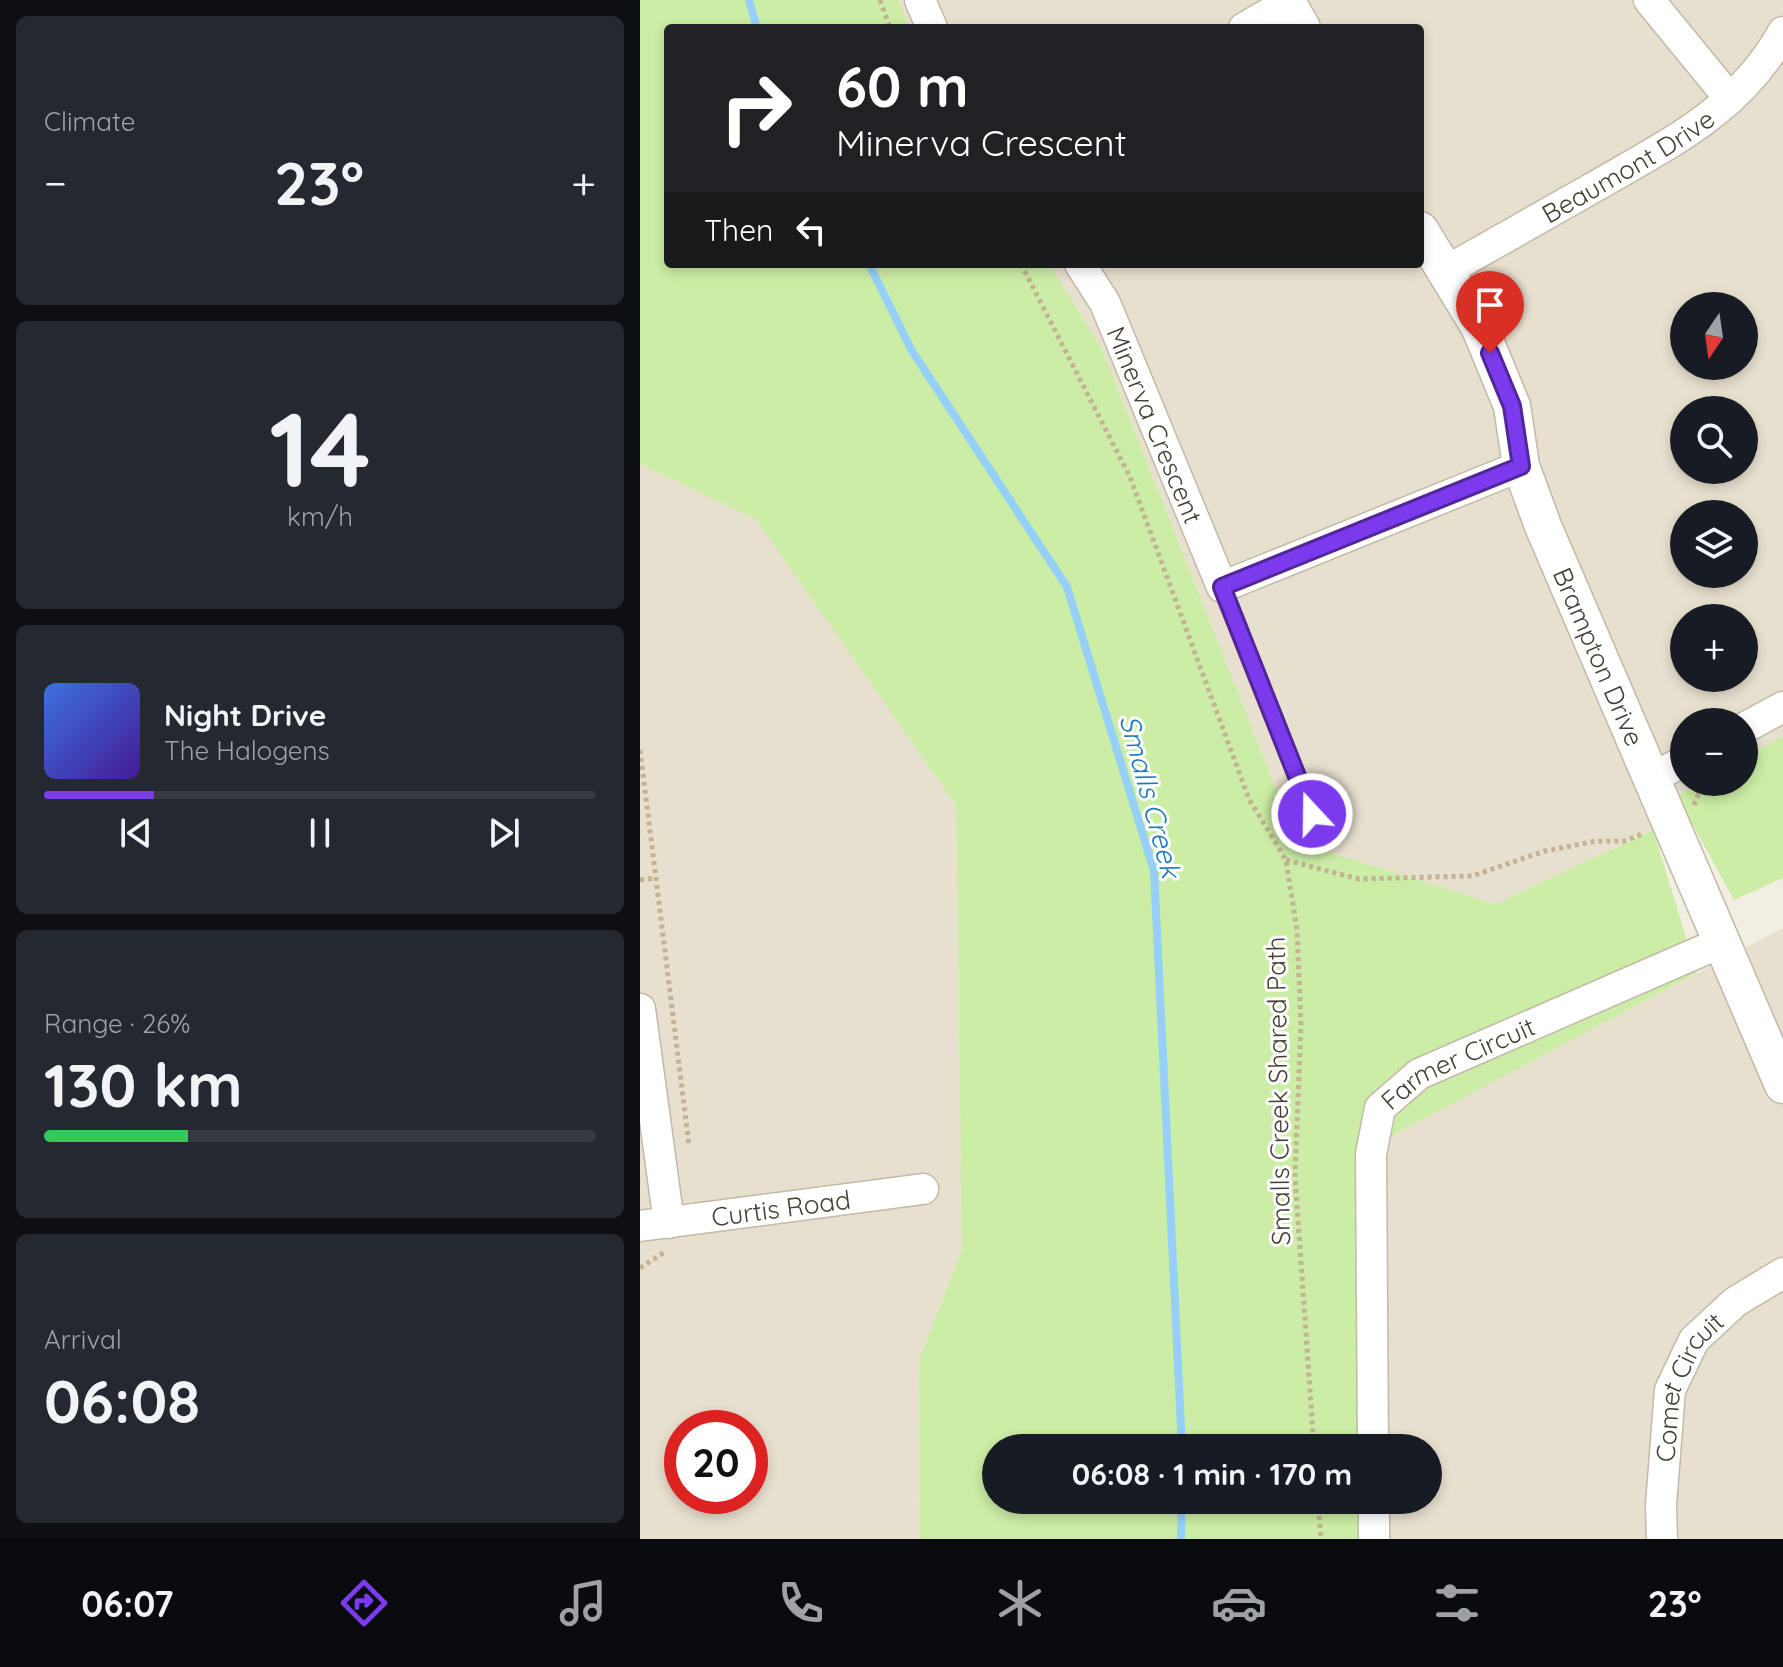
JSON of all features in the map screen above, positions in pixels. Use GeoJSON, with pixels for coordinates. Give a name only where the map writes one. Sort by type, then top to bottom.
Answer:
{"type":"FeatureCollection","features":[{"type":"Feature","properties":{"kind":"street"},"geometry":{"type":"LineString","coordinates":[[920,0],[930,24]]}},
{"type":"Feature","properties":{"kind":"street"},"geometry":{"type":"LineString","coordinates":[[1649,0],[1730,99]]}},
{"type":"Feature","properties":{"kind":"street"},"geometry":{"type":"LineString","coordinates":[[1255,24],[1292,10]]}},
{"type":"Feature","properties":{"kind":"street","name":"Beaumont Drive"},"geometry":{"type":"LineString","coordinates":[[1446,271],[1692,131],[1748,82],[1772,52],[1783,32]]}},
{"type":"Feature","properties":{"kind":"street","name":"Brampton Drive"},"geometry":{"type":"LineString","coordinates":[[1424,236],[1479,326],[1512,406],[1521,466],[1543,526],[1783,1085]]}},
{"type":"Feature","properties":{"kind":"street","name":"Minerva Crescent"},"geometry":{"type":"LineString","coordinates":[[1083,268],[1105,303],[1222,587]]}},
{"type":"Feature","properties":{"kind":"street"},"geometry":{"type":"LineString","coordinates":[[1222,587],[1521,466]]}},
{"type":"Feature","properties":{"kind":"street"},"geometry":{"type":"LineString","coordinates":[[1758,720],[1783,707]]}},
{"type":"Feature","properties":{"kind":"street"},"geometry":{"type":"LineString","coordinates":[[1650,779],[1670,768]]}},
{"type":"Feature","properties":{"kind":"street","name":"Farmer Circuit"},"geometry":{"type":"LineString","coordinates":[[1373,1434],[1371,1154],[1380,1108],[1419,1074],[1720,943]]}},
{"type":"Feature","properties":{"kind":"street"},"geometry":{"type":"LineString","coordinates":[[640,1009],[664,1181],[655,1224]]}},
{"type":"Feature","properties":{"kind":"street","name":"Curtis Road"},"geometry":{"type":"LineString","coordinates":[[655,1224],[923,1189]]}},
{"type":"Feature","properties":{"kind":"street","name":"Comet Circuit"},"geometry":{"type":"LineString","coordinates":[[1662,1539],[1661,1505],[1670,1390],[1694,1340],[1735,1302],[1783,1273]]}},
{"type":"Feature","properties":{"kind":"street"},"geometry":{"type":"LineString","coordinates":[[1374,1514],[1374,1539]]}},
{"type":"Feature","properties":{"kind":"lane","name":"Minerva Crescent"},"geometry":{"type":"LineString","coordinates":[[1222,587],[1312,814]]}},
{"type":"Feature","properties":{"kind":"path"},"geometry":{"type":"LineString","coordinates":[[880,0],[889,24]]}},
{"type":"Feature","properties":{"kind":"path","name":"Smalls Creek Shared Path"},"geometry":{"type":"LineString","coordinates":[[1023,268],[1130,477],[1249,799],[1286,860],[1298,946],[1301,1024],[1295,1176],[1313,1434]]}},
{"type":"Feature","properties":{"kind":"path"},"geometry":{"type":"LineString","coordinates":[[640,750],[691,1157],[685,1174],[664,1181]]}},
{"type":"Feature","properties":{"kind":"path"},"geometry":{"type":"LineString","coordinates":[[1286,860],[1359,879],[1472,876],[1545,851],[1596,841],[1625,841],[1691,812],[1698,796]]}},
{"type":"Feature","properties":{"kind":"path"},"geometry":{"type":"LineString","coordinates":[[640,880],[656,878]]}},
{"type":"Feature","properties":{"kind":"path"},"geometry":{"type":"LineString","coordinates":[[1319,1514],[1321,1539]]}},
{"type":"Feature","properties":{"kind":"shaded area"},"geometry":{"type":"Polygon","coordinates":[[[899,0],[1783,0],[1783,768],[1758,780],[1758,708],[1670,708],[1670,796],[1724,796],[1495,904],[1297,842],[1102,349],[1051,268],[1424,268],[1424,24],[908,24],[899,0]]]}},
{"type":"Feature","properties":{"kind":"shaded area"},"geometry":{"type":"Polygon","coordinates":[[[640,464],[756,518],[956,805],[962,1250],[919,1360],[920,1539],[640,1539],[640,464]]]}},
{"type":"Feature","properties":{"kind":"shaded area"},"geometry":{"type":"Polygon","coordinates":[[[1783,928],[1783,1539],[1361,1539],[1362,1514],[1442,1514],[1442,1434],[1366,1434],[1382,1140],[1783,928]]]}},
{"type":"Feature","properties":{"kind":"green space"},"geometry":{"type":"Polygon","coordinates":[[[640,0],[899,0],[908,24],[664,24],[664,268],[1051,268],[1102,349],[1297,842],[1495,904],[1653,830],[1697,973],[1382,1141],[1366,1434],[982,1434],[982,1514],[1362,1514],[1361,1539],[920,1539],[919,1360],[962,1250],[956,805],[756,519],[640,464],[640,0]]]}},
{"type":"Feature","properties":{"kind":"green space"},"geometry":{"type":"Polygon","coordinates":[[[1783,736],[1783,878],[1734,900],[1677,796],[1758,796],[1758,750],[1783,736]]]}},
{"type":"Feature","properties":{"kind":"waterway","name":"Smalls Creek"},"geometry":{"type":"LineString","coordinates":[[749,0],[756,24]]}},
{"type":"Feature","properties":{"kind":"waterway","name":"Smalls Creek"},"geometry":{"type":"LineString","coordinates":[[871,268],[912,351],[1067,587],[1154,871],[1181,1434]]}},
{"type":"Feature","properties":{"kind":"waterway","name":"Smalls Creek"},"geometry":{"type":"LineString","coordinates":[[1181,1539],[1182,1514]]}},
{"type":"Feature","properties":{"kind":"route"},"geometry":{"type":"LineString","coordinates":[[1312,814],[1222,587],[1521,466],[1512,406],[1490,353]]}}]}
